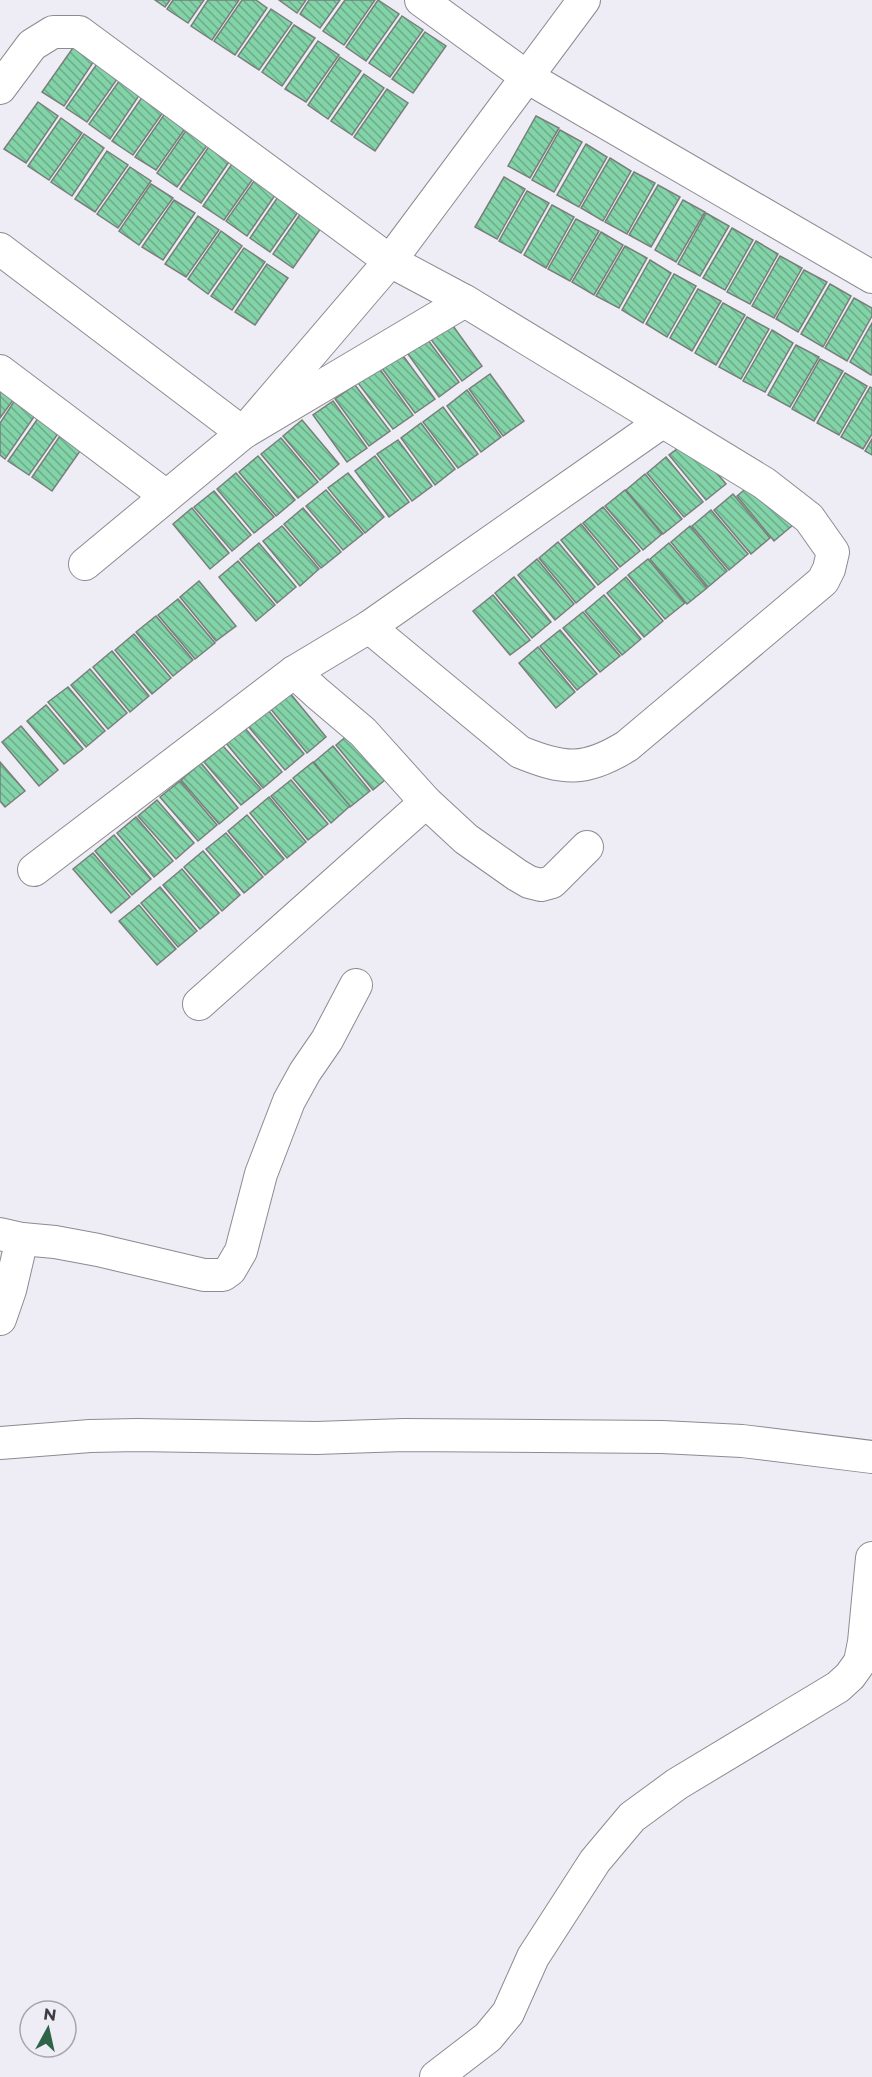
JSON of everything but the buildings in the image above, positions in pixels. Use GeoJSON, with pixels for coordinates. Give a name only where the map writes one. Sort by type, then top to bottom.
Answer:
{"type":"FeatureCollection","features":[{"type":"Feature","properties":{"kind":"street"},"geometry":{"type":"LineString","coordinates":[[421,0],[527,77],[872,277]]}},
{"type":"Feature","properties":{"kind":"street"},"geometry":{"type":"LineString","coordinates":[[243,433],[390,261],[584,0]]}},
{"type":"Feature","properties":{"kind":"street"},"geometry":{"type":"LineString","coordinates":[[0,87],[32,45],[53,32],[79,32],[390,261],[465,301],[764,483],[809,518],[832,552],[830,569],[823,581],[627,746],[606,759],[585,764],[562,766],[520,752],[369,627]]}},
{"type":"Feature","properties":{"kind":"street"},"geometry":{"type":"LineString","coordinates":[[0,249],[243,433]]}},
{"type":"Feature","properties":{"kind":"street"},"geometry":{"type":"LineString","coordinates":[[85,564],[243,433],[465,301]]}},
{"type":"Feature","properties":{"kind":"street"},"geometry":{"type":"LineString","coordinates":[[0,371],[166,496]]}},
{"type":"Feature","properties":{"kind":"street"},"geometry":{"type":"LineString","coordinates":[[34,870],[294,672],[369,627],[662,422]]}},
{"type":"Feature","properties":{"kind":"street"},"geometry":{"type":"LineString","coordinates":[[294,672],[363,732],[426,802],[488,856],[529,882],[542,885],[552,882],[587,847]]}},
{"type":"Feature","properties":{"kind":"street"},"geometry":{"type":"LineString","coordinates":[[199,1004],[426,802]]}},
{"type":"Feature","properties":{"kind":"street"},"geometry":{"type":"LineString","coordinates":[[0,1319],[10,1290],[11,1236],[98,1250],[204,1275],[223,1275],[230,1270],[241,1251],[261,1174],[289,1101],[327,1040],[356,985]]}},
{"type":"Feature","properties":{"kind":"street"},"geometry":{"type":"LineString","coordinates":[[0,1443],[137,1435],[316,1438],[404,1435],[662,1437],[742,1442],[872,1457]]}},
{"type":"Feature","properties":{"kind":"street"},"geometry":{"type":"LineString","coordinates":[[436,2077],[488,2037],[508,2013],[533,1957],[595,1861],[632,1817],[677,1784],[838,1687],[850,1676],[860,1662],[864,1642],[872,1558]]}}]}
